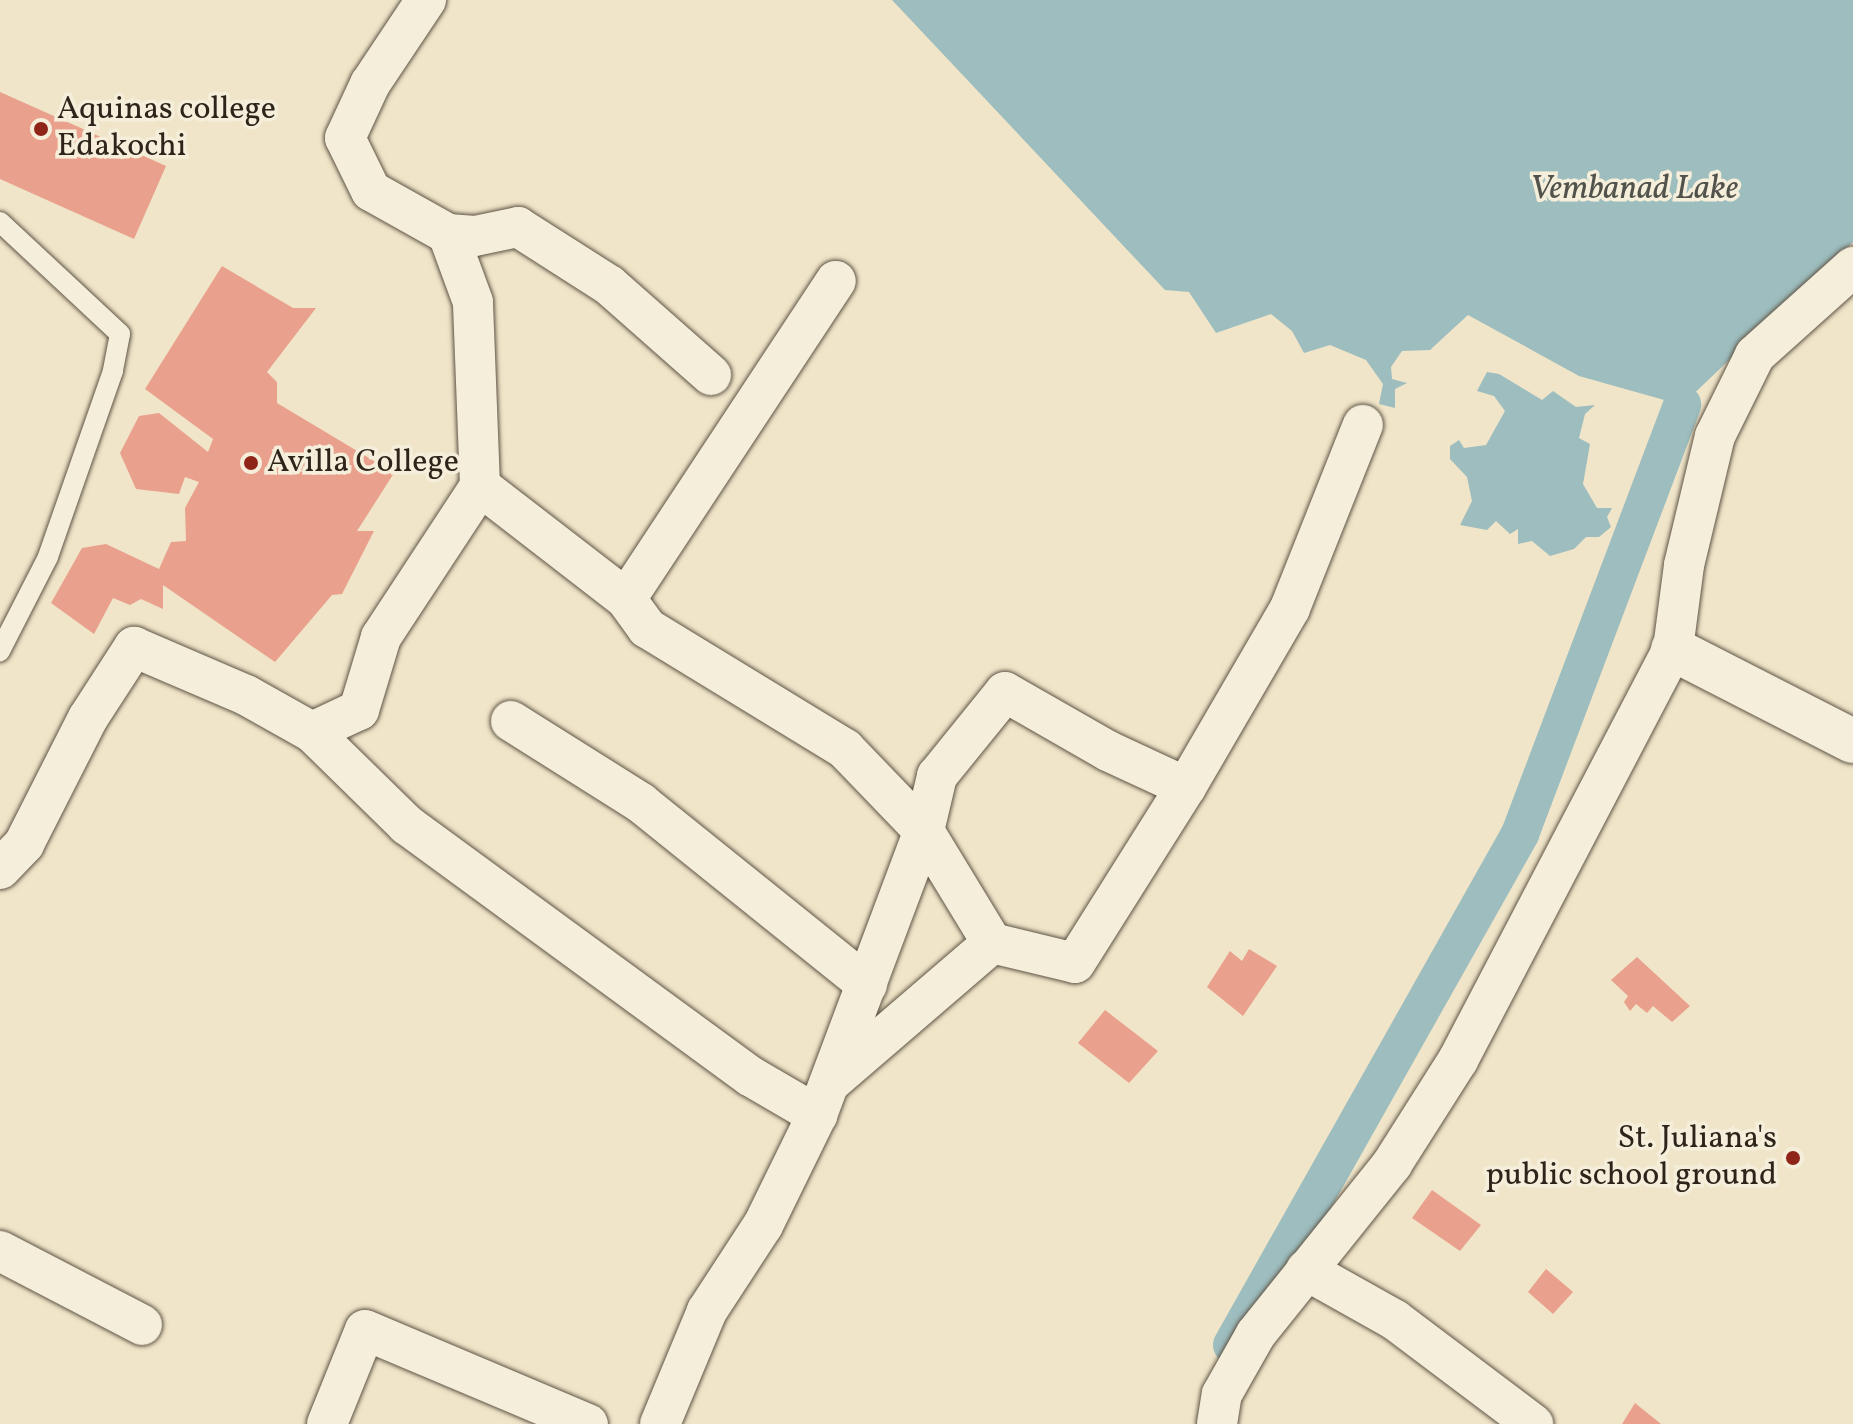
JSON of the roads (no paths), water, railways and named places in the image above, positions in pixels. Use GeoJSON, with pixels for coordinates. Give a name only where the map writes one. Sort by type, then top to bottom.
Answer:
{"type":"FeatureCollection","features":[{"type":"Feature","properties":{"kind":"street"},"geometry":{"type":"LineString","coordinates":[[426,0],[370,84],[345,138],[371,191],[448,234],[475,236],[518,227],[609,285],[711,375]]}},
{"type":"Feature","properties":{"kind":"street"},"geometry":{"type":"LineString","coordinates":[[312,732],[359,710],[381,637],[480,486],[473,302],[448,234]]}},
{"type":"Feature","properties":{"kind":"street"},"geometry":{"type":"LineString","coordinates":[[1217,1424],[1222,1394],[1256,1334],[1392,1164],[1458,1060],[1673,649],[1684,565],[1715,436],[1755,355],[1853,267]]}},
{"type":"Feature","properties":{"kind":"street"},"geometry":{"type":"LineString","coordinates":[[626,599],[836,281]]}},
{"type":"Feature","properties":{"kind":"street"},"geometry":{"type":"LineString","coordinates":[[480,486],[626,599],[647,628],[845,749],[924,831],[992,943],[1075,963],[1186,787],[1290,608],[1363,425]]}},
{"type":"Feature","properties":{"kind":"street"},"geometry":{"type":"LineString","coordinates":[[0,869],[24,844],[88,718],[134,647],[246,695],[312,732],[407,825],[750,1076],[824,1099]]}},
{"type":"Feature","properties":{"kind":"street"},"geometry":{"type":"LineString","coordinates":[[1673,649],[1853,741]]}},
{"type":"Feature","properties":{"kind":"street"},"geometry":{"type":"LineString","coordinates":[[660,1424],[707,1311],[763,1225],[824,1099],[924,831],[937,776],[1005,692],[1108,751],[1186,787]]}},
{"type":"Feature","properties":{"kind":"street"},"geometry":{"type":"LineString","coordinates":[[511,721],[641,803],[867,985]]}},
{"type":"Feature","properties":{"kind":"street"},"geometry":{"type":"LineString","coordinates":[[824,1099],[992,943]]}},
{"type":"Feature","properties":{"kind":"street"},"geometry":{"type":"LineString","coordinates":[[0,1251],[142,1325]]}},
{"type":"Feature","properties":{"kind":"street"},"geometry":{"type":"LineString","coordinates":[[1306,1270],[1395,1320],[1533,1424]]}},
{"type":"Feature","properties":{"kind":"street"},"geometry":{"type":"LineString","coordinates":[[327,1424],[365,1330],[588,1424]]}},
{"type":"Feature","properties":{"kind":"lane"},"geometry":{"type":"LineString","coordinates":[[0,222],[120,334],[113,371],[48,557],[0,651]]}},
{"type":"Feature","properties":{"kind":"water","name":"Vembanad Lake"},"geometry":{"type":"Polygon","coordinates":[[[892,0],[1853,0],[1853,242],[1682,405],[1579,376],[1468,315],[1430,350],[1402,351],[1391,367],[1392,379],[1407,383],[1395,389],[1395,408],[1379,404],[1383,384],[1366,360],[1330,345],[1304,353],[1292,331],[1271,314],[1216,333],[1189,292],[1165,290],[892,0]]]}},
{"type":"Feature","properties":{"kind":"water"},"geometry":{"type":"Polygon","coordinates":[[[1487,372],[1499,374],[1542,400],[1553,391],[1576,407],[1595,405],[1585,414],[1579,438],[1590,444],[1583,484],[1597,508],[1612,508],[1607,517],[1611,527],[1599,537],[1586,537],[1574,549],[1550,556],[1532,541],[1518,544],[1518,529],[1510,534],[1496,521],[1487,530],[1460,525],[1472,501],[1467,477],[1450,459],[1450,446],[1459,440],[1464,448],[1486,445],[1505,411],[1494,396],[1477,391],[1487,372]]]}},
{"type":"Feature","properties":{"kind":"waterway"},"geometry":{"type":"LineString","coordinates":[[1232,1345],[1520,834],[1682,405]]}},
{"type":"Feature","properties":{"kind":"place","name":"Aquinas college Edakochi"},"geometry":{"type":"Point","coordinates":[41,129]}},
{"type":"Feature","properties":{"kind":"place","name":"Avilla College"},"geometry":{"type":"Point","coordinates":[251,463]}},
{"type":"Feature","properties":{"kind":"place","name":"St. Juliana's public school ground"},"geometry":{"type":"Point","coordinates":[1793,1158]}}]}
